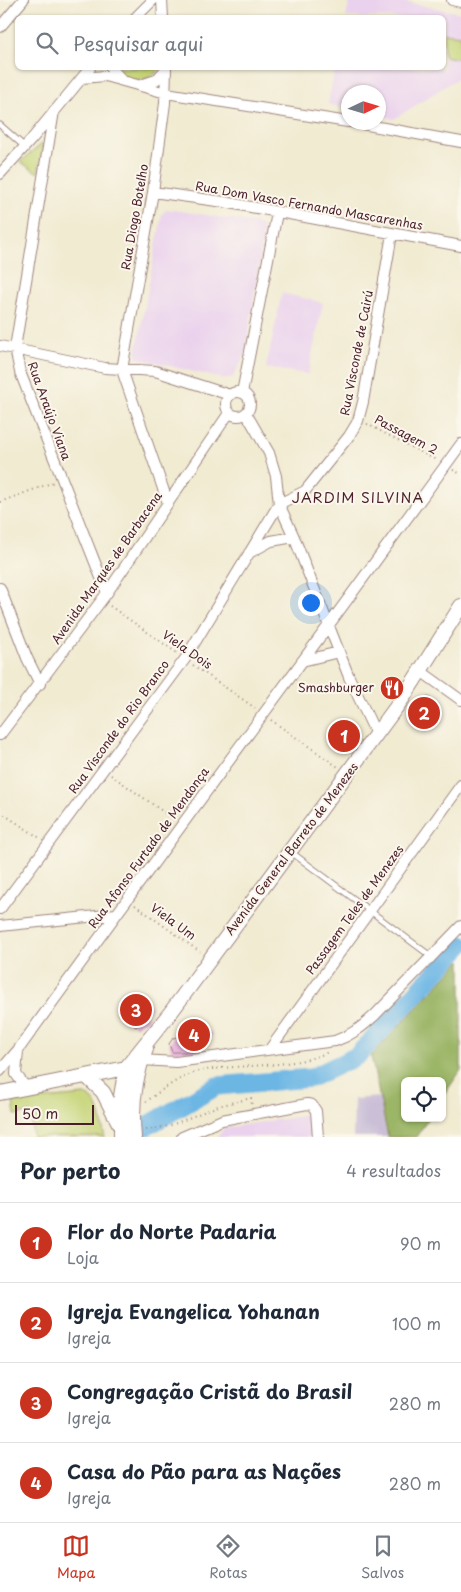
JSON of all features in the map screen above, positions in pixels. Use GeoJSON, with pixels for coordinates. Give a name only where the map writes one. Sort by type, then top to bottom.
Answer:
{"type":"FeatureCollection","features":[{"type":"Feature","properties":{"kind":"main road","name":"Avenida General Barreto de Menezes"},"geometry":{"type":"LineString","coordinates":[[150,1039],[422,672],[461,606]]}},
{"type":"Feature","properties":{"kind":"main road"},"geometry":{"type":"LineString","coordinates":[[131,1133],[133,1095],[141,1060],[150,1039]]}},
{"type":"Feature","properties":{"kind":"main road"},"geometry":{"type":"LineString","coordinates":[[131,1133],[122,1084],[126,1068],[136,1053],[150,1039]]}},
{"type":"Feature","properties":{"kind":"main road"},"geometry":{"type":"LineString","coordinates":[[0,1093],[126,1068]]}},
{"type":"Feature","properties":{"kind":"main road"},"geometry":{"type":"LineString","coordinates":[[87,1077],[103,1092],[131,1133]]}},
{"type":"Feature","properties":{"kind":"street"},"geometry":{"type":"LineString","coordinates":[[0,27],[23,0]]}},
{"type":"Feature","properties":{"kind":"street"},"geometry":{"type":"LineString","coordinates":[[138,15],[153,0]]}},
{"type":"Feature","properties":{"kind":"street"},"geometry":{"type":"LineString","coordinates":[[162,0],[163,15]]}},
{"type":"Feature","properties":{"kind":"street"},"geometry":{"type":"LineString","coordinates":[[452,0],[461,2]]}},
{"type":"Feature","properties":{"kind":"street"},"geometry":{"type":"LineString","coordinates":[[0,174],[25,147],[88,70]]}},
{"type":"Feature","properties":{"kind":"street"},"geometry":{"type":"LineString","coordinates":[[113,70],[122,80]]}},
{"type":"Feature","properties":{"kind":"street"},"geometry":{"type":"LineString","coordinates":[[140,85],[152,83],[164,70]]}},
{"type":"Feature","properties":{"kind":"street","name":"Rua Diogo Botelho"},"geometry":{"type":"LineString","coordinates":[[127,370],[166,93],[166,70]]}},
{"type":"Feature","properties":{"kind":"street"},"geometry":{"type":"LineString","coordinates":[[82,78],[101,75],[166,93],[341,121]]}},
{"type":"Feature","properties":{"kind":"street","name":"Rua Araújo Viana"},"geometry":{"type":"LineString","coordinates":[[54,111],[15,348],[20,372],[104,597]]}},
{"type":"Feature","properties":{"kind":"street"},"geometry":{"type":"LineString","coordinates":[[386,128],[461,142]]}},
{"type":"Feature","properties":{"kind":"street","name":"Rua Dom Vasco Fernando Mascarenhas"},"geometry":{"type":"LineString","coordinates":[[153,192],[224,202],[461,246]]}},
{"type":"Feature","properties":{"kind":"street"},"geometry":{"type":"LineString","coordinates":[[242,394],[277,213]]}},
{"type":"Feature","properties":{"kind":"street","name":"Rua Visconde de Cairú"},"geometry":{"type":"LineString","coordinates":[[279,504],[305,491],[349,436],[358,421],[392,234]]}},
{"type":"Feature","properties":{"kind":"street"},"geometry":{"type":"LineString","coordinates":[[0,346],[127,370],[149,376],[170,376],[230,395]]}},
{"type":"Feature","properties":{"kind":"street"},"geometry":{"type":"LineString","coordinates":[[127,370],[168,503]]}},
{"type":"Feature","properties":{"kind":"street"},"geometry":{"type":"LineString","coordinates":[[246,413],[236,416],[229,413],[226,402],[230,395],[236,392],[242,394],[249,401],[246,413],[262,436],[276,476],[279,504],[376,734]]}},
{"type":"Feature","properties":{"kind":"street","name":"Avenida Marques de Barbacena"},"geometry":{"type":"LineString","coordinates":[[0,735],[104,597],[229,413]]}},
{"type":"Feature","properties":{"kind":"street","name":"Rua Afonso Furtado de Mendonça"},"geometry":{"type":"LineString","coordinates":[[0,1071],[18,1050],[180,824],[461,444]]}},
{"type":"Feature","properties":{"kind":"street","name":"Rua Visconde do Rio Branco"},"geometry":{"type":"LineString","coordinates":[[0,909],[185,659],[279,504]]}},
{"type":"Feature","properties":{"kind":"street","name":"Rua Visconde do Rio Branco"},"geometry":{"type":"LineString","coordinates":[[248,554],[271,541],[294,537]]}},
{"type":"Feature","properties":{"kind":"street"},"geometry":{"type":"LineString","coordinates":[[0,588],[27,658],[40,684]]}},
{"type":"Feature","properties":{"kind":"street"},"geometry":{"type":"LineString","coordinates":[[302,661],[340,652]]}},
{"type":"Feature","properties":{"kind":"street"},"geometry":{"type":"LineString","coordinates":[[422,672],[461,700]]}},
{"type":"Feature","properties":{"kind":"street","name":"Passagem Teles de Menezes"},"geometry":{"type":"LineString","coordinates":[[270,1049],[461,786]]}},
{"type":"Feature","properties":{"kind":"street"},"geometry":{"type":"LineString","coordinates":[[0,926],[116,914]]}},
{"type":"Feature","properties":{"kind":"street"},"geometry":{"type":"LineString","coordinates":[[126,1068],[141,1060],[176,1062],[335,1041],[355,1033],[461,926]]}},
{"type":"Feature","properties":{"kind":"street"},"geometry":{"type":"LineString","coordinates":[[18,1050],[16,1074],[26,1088]]}},
{"type":"Feature","properties":{"kind":"street"},"geometry":{"type":"LineString","coordinates":[[182,1137],[222,1120],[253,1112],[302,1104],[312,1105],[316,1111],[318,1137]]}},
{"type":"Feature","properties":{"kind":"lane"},"geometry":{"type":"LineString","coordinates":[[0,125],[25,147]]}},
{"type":"Feature","properties":{"kind":"lane"},"geometry":{"type":"LineString","coordinates":[[289,850],[432,957]]}},
{"type":"Feature","properties":{"kind":"path","name":"Passagem 2"},"geometry":{"type":"LineString","coordinates":[[358,421],[373,426],[446,466]]}},
{"type":"Feature","properties":{"kind":"path"},"geometry":{"type":"LineString","coordinates":[[0,502],[61,480]]}},
{"type":"Feature","properties":{"kind":"path","name":"Viela Dois"},"geometry":{"type":"LineString","coordinates":[[104,597],[185,659],[304,745],[347,773]]}},
{"type":"Feature","properties":{"kind":"path"},"geometry":{"type":"LineString","coordinates":[[104,769],[180,824]]}},
{"type":"Feature","properties":{"kind":"path"},"geometry":{"type":"LineString","coordinates":[[0,812],[48,844]]}},
{"type":"Feature","properties":{"kind":"path","name":"Viela Um"},"geometry":{"type":"LineString","coordinates":[[127,899],[210,960]]}},
{"type":"Feature","properties":{"kind":"path"},"geometry":{"type":"LineString","coordinates":[[145,1103],[158,1092],[204,1070],[304,1059],[326,1054],[332,1049]]}},
{"type":"Feature","properties":{"kind":"path"},"geometry":{"type":"LineString","coordinates":[[131,1133],[170,1126],[218,1106],[251,1098],[253,1112]]}},
{"type":"Feature","properties":{"kind":"shaded area"},"geometry":{"type":"Polygon","coordinates":[[[350,0],[394,0],[461,13],[461,76],[394,119],[386,117],[386,85],[341,85],[341,107],[328,104],[335,70],[446,70],[446,15],[346,15],[350,0]]]}},
{"type":"Feature","properties":{"kind":"shaded area"},"geometry":{"type":"Polygon","coordinates":[[[167,209],[256,223],[262,226],[264,232],[245,355],[233,377],[224,379],[137,358],[136,353],[162,214],[167,209]]]}},
{"type":"Feature","properties":{"kind":"shaded area"},"geometry":{"type":"Polygon","coordinates":[[[282,293],[323,303],[308,374],[266,368],[282,293]]]}},
{"type":"Feature","properties":{"kind":"shaded area"},"geometry":{"type":"Polygon","coordinates":[[[379,1097],[387,1137],[353,1137],[354,1099],[379,1097]]]}},
{"type":"Feature","properties":{"kind":"shaded area"},"geometry":{"type":"Polygon","coordinates":[[[309,1115],[312,1137],[218,1137],[224,1128],[309,1115]]]}},
{"type":"Feature","properties":{"kind":"green space"},"geometry":{"type":"Polygon","coordinates":[[[446,33],[461,35],[461,59],[446,56],[446,33]]]}},
{"type":"Feature","properties":{"kind":"green space"},"geometry":{"type":"Polygon","coordinates":[[[117,70],[159,70],[150,77],[138,80],[126,77],[117,70]]]}},
{"type":"Feature","properties":{"kind":"green space"},"geometry":{"type":"Polygon","coordinates":[[[44,142],[38,173],[20,162],[44,142]]]}},
{"type":"Feature","properties":{"kind":"green space"},"geometry":{"type":"Polygon","coordinates":[[[461,960],[461,1070],[446,1092],[446,1077],[401,1077],[401,1122],[426,1122],[416,1137],[388,1137],[371,1056],[461,960]]]}},
{"type":"Feature","properties":{"kind":"green space"},"geometry":{"type":"Polygon","coordinates":[[[84,1095],[90,1097],[97,1106],[105,1137],[33,1137],[30,1113],[15,1115],[13,1102],[84,1095]]]}},
{"type":"Feature","properties":{"kind":"building"},"geometry":{"type":"Polygon","coordinates":[[[427,696],[438,704],[428,717],[417,709],[427,696]]]}},
{"type":"Feature","properties":{"kind":"building"},"geometry":{"type":"Polygon","coordinates":[[[134,994],[152,1007],[147,1013],[148,1018],[145,1022],[141,1022],[136,1027],[119,1014],[134,994]]]}},
{"type":"Feature","properties":{"kind":"building"},"geometry":{"type":"Polygon","coordinates":[[[191,1021],[213,1034],[196,1052],[172,1052],[169,1044],[173,1038],[177,1037],[181,1029],[191,1021]]]}},
{"type":"Feature","properties":{"kind":"waterway"},"geometry":{"type":"LineString","coordinates":[[147,1126],[217,1086],[311,1078],[357,1056],[461,945]]}},
{"type":"Feature","properties":{"kind":"place","name":"Smashburger"},"geometry":{"type":"Point","coordinates":[392,688]}},
{"type":"Feature","properties":{"kind":"place","name":"Igreja Evangelica Yohanan"},"geometry":{"type":"Point","coordinates":[424,713]}},
{"type":"Feature","properties":{"kind":"place","name":"Flor do Norte Padaria"},"geometry":{"type":"Point","coordinates":[344,736]}},
{"type":"Feature","properties":{"kind":"place","name":"Congregação Cristã do Brasil"},"geometry":{"type":"Point","coordinates":[136,1010]}},
{"type":"Feature","properties":{"kind":"place","name":"Casa do Pão para as Nações"},"geometry":{"type":"Point","coordinates":[194,1035]}},
{"type":"Feature","properties":{"kind":"district","name":"JARDIM SILVINA"},"geometry":{"type":"Point","coordinates":[358,498]}}]}
